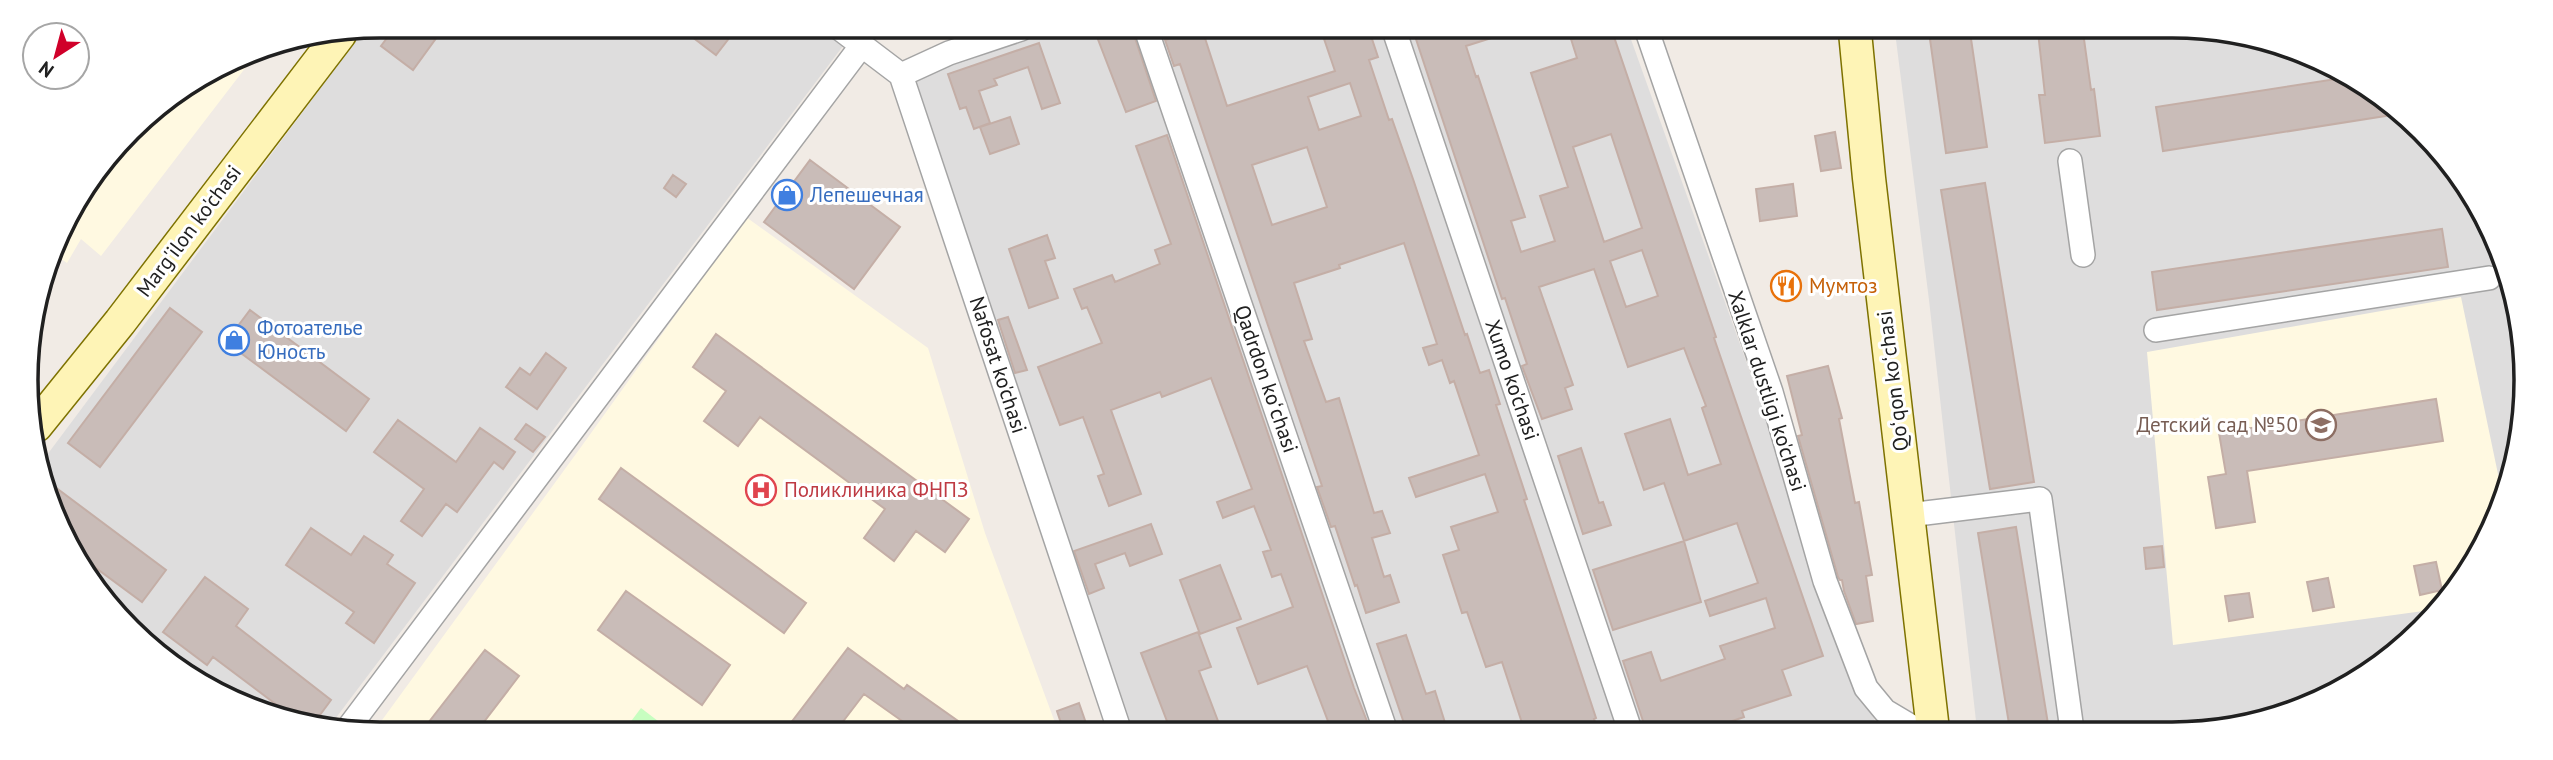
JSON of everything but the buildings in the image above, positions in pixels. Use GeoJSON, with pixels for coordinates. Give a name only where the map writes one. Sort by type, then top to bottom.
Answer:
{"type":"FeatureCollection","features":[{"type":"Feature","properties":{"kind":"street"},"geometry":{"type":"LineString","coordinates":[[853,38],[901,75],[949,52],[993,38]]}},
{"type":"Feature","properties":{"kind":"street","name":"Qadrdon koʻchasi"},"geometry":{"type":"LineString","coordinates":[[1149,38],[1383,722]]}},
{"type":"Feature","properties":{"kind":"street","name":"Xumo ko'chasi"},"geometry":{"type":"LineString","coordinates":[[1397,38],[1627,722]]}},
{"type":"Feature","properties":{"kind":"street","name":"Xalklar dustligi ko'chasi"},"geometry":{"type":"LineString","coordinates":[[1649,38],[1771,392],[1825,581],[1866,688],[1885,711],[1904,722]]}},
{"type":"Feature","properties":{"kind":"street","name":"Qoʻqon koʻchasi"},"geometry":{"type":"LineString","coordinates":[[1856,38],[1869,178],[1932,722]]}},
{"type":"Feature","properties":{"kind":"street","name":"Marg'ilon ko'chasi"},"geometry":{"type":"LineString","coordinates":[[41,420],[120,322],[335,41]]}},
{"type":"Feature","properties":{"kind":"street"},"geometry":{"type":"LineString","coordinates":[[354,721],[862,45]]}},
{"type":"Feature","properties":{"kind":"street","name":"Nafosat ko'chasi"},"geometry":{"type":"LineString","coordinates":[[901,75],[1117,722]]}},
{"type":"Feature","properties":{"kind":"street"},"geometry":{"type":"LineString","coordinates":[[2070,161],[2083,255]]}},
{"type":"Feature","properties":{"kind":"street"},"geometry":{"type":"LineString","coordinates":[[2156,330],[2489,278]]}},
{"type":"Feature","properties":{"kind":"street"},"geometry":{"type":"LineString","coordinates":[[1909,514],[2040,499],[2070,722]]}},
{"type":"Feature","properties":{"kind":"shaded area"},"geometry":{"type":"Polygon","coordinates":[[[832,38],[843,46],[335,719],[292,710],[249,696],[209,676],[155,637],[123,605],[84,551],[64,511],[47,455],[357,39],[832,38]]]}},
{"type":"Feature","properties":{"kind":"shaded area"},"geometry":{"type":"Polygon","coordinates":[[[1032,38],[1631,38],[1875,722],[1117,722],[901,82],[1032,38]]]}},
{"type":"Feature","properties":{"kind":"shaded area"},"geometry":{"type":"Polygon","coordinates":[[[1896,38],[2195,39],[2240,45],[2304,64],[2344,84],[2381,109],[2430,155],[2469,209],[2489,249],[2503,292],[2512,335],[2514,402],[2508,447],[2489,511],[2469,551],[2444,588],[2398,637],[2344,676],[2304,696],[2240,715],[2195,721],[1976,722],[1929,300],[1896,38]]]}},
{"type":"Feature","properties":{"kind":"shaded area"},"geometry":{"type":"Polygon","coordinates":[[[248,65],[101,256],[81,239],[67,263],[61,259],[84,209],[123,155],[172,109],[209,84],[248,65]]]}},
{"type":"Feature","properties":{"kind":"shaded area","name":"Поликлиника ФНПЗ"},"geometry":{"type":"Polygon","coordinates":[[[746,217],[928,348],[985,533],[1055,722],[381,722],[746,217]]]}},
{"type":"Feature","properties":{"kind":"shaded area","name":"Детский сад №50"},"geometry":{"type":"Polygon","coordinates":[[[2461,297],[2499,480],[2489,511],[2469,551],[2430,605],[2424,611],[2173,645],[2147,352],[2461,297]]]}},
{"type":"Feature","properties":{"kind":"green space"},"geometry":{"type":"Polygon","coordinates":[[[641,708],[659,722],[630,722],[641,708]]]}},
{"type":"Feature","properties":{"kind":"place","name":"Лепешечная"},"geometry":{"type":"Point","coordinates":[787,195]}},
{"type":"Feature","properties":{"kind":"place","name":"Mумтоз"},"geometry":{"type":"Point","coordinates":[1786,286]}},
{"type":"Feature","properties":{"kind":"place","name":"Фотоателье Юность"},"geometry":{"type":"Point","coordinates":[234,340]}},
{"type":"Feature","properties":{"kind":"place","name":"Детский сад №50"},"geometry":{"type":"Point","coordinates":[2321,425]}},
{"type":"Feature","properties":{"kind":"place","name":"Поликлиника ФНПЗ"},"geometry":{"type":"Point","coordinates":[761,490]}}]}
